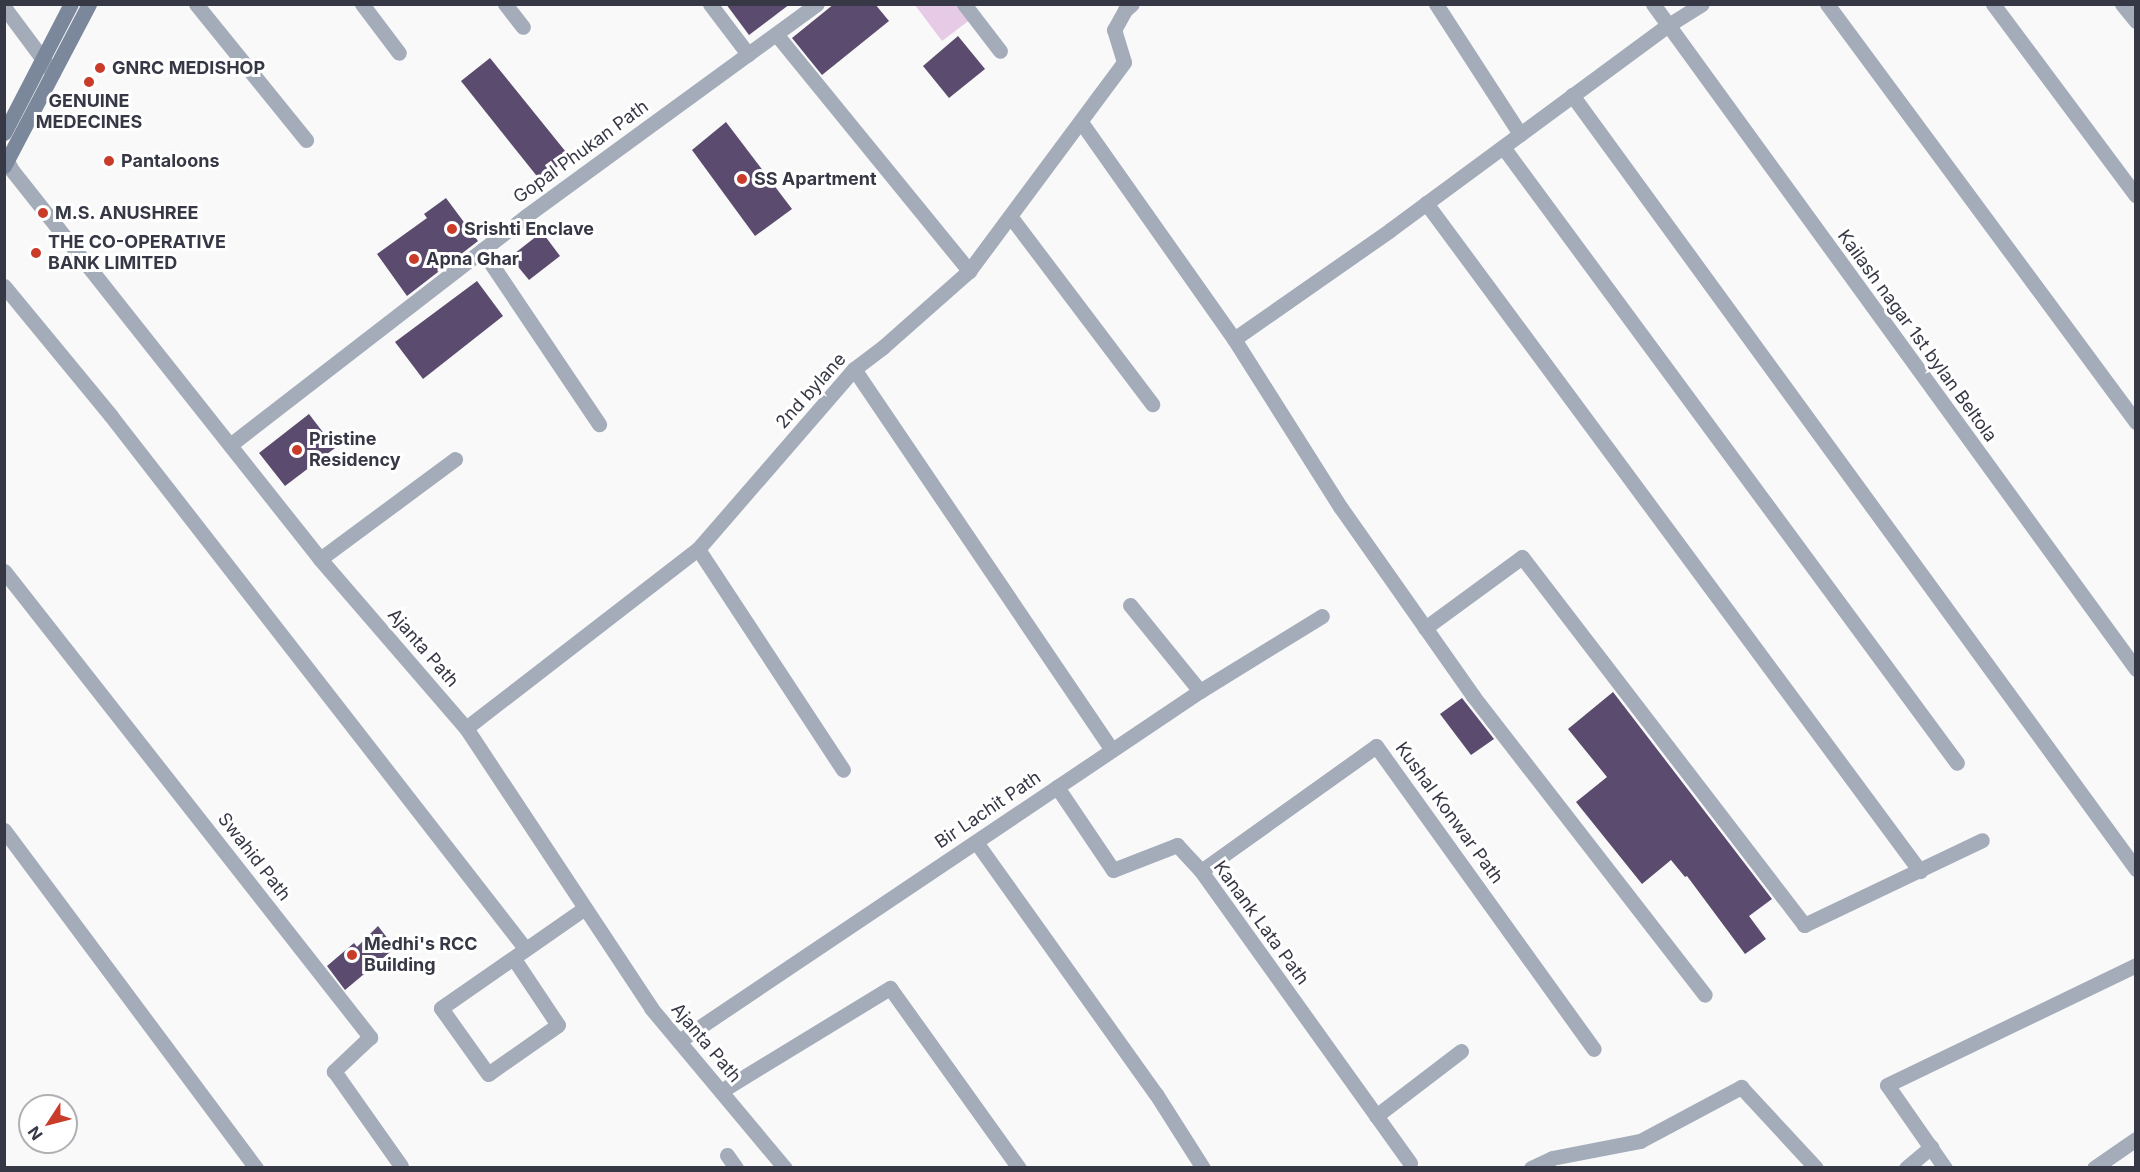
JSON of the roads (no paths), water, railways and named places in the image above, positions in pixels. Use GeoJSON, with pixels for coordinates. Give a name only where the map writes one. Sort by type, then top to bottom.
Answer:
{"type":"FeatureCollection","features":[{"type":"Feature","properties":{"kind":"main road"},"geometry":{"type":"LineString","coordinates":[[4,133],[71,4]]}},
{"type":"Feature","properties":{"kind":"main road"},"geometry":{"type":"LineString","coordinates":[[7,162],[89,4]]}},
{"type":"Feature","properties":{"kind":"street"},"geometry":{"type":"LineString","coordinates":[[196,4],[306,140]]}},
{"type":"Feature","properties":{"kind":"street"},"geometry":{"type":"LineString","coordinates":[[362,4],[399,53]]}},
{"type":"Feature","properties":{"kind":"street"},"geometry":{"type":"LineString","coordinates":[[505,4],[523,27]]}},
{"type":"Feature","properties":{"kind":"street"},"geometry":{"type":"LineString","coordinates":[[710,4],[748,54]]}},
{"type":"Feature","properties":{"kind":"street","name":"Gopal Phukan Path"},"geometry":{"type":"LineString","coordinates":[[230,445],[482,250],[817,4]]}},
{"type":"Feature","properties":{"kind":"street"},"geometry":{"type":"LineString","coordinates":[[964,4],[1000,51]]}},
{"type":"Feature","properties":{"kind":"street","name":"2nd bylane"},"geometry":{"type":"LineString","coordinates":[[466,728],[698,549],[854,369],[883,347],[969,271],[1082,122],[1124,62],[1114,30],[1125,10],[1132,4]]}},
{"type":"Feature","properties":{"kind":"street"},"geometry":{"type":"LineString","coordinates":[[1436,4],[1520,134]]}},
{"type":"Feature","properties":{"kind":"street","name":"Kailash nagar 1st bylan Beltola"},"geometry":{"type":"LineString","coordinates":[[1653,4],[2134,662]]}},
{"type":"Feature","properties":{"kind":"street"},"geometry":{"type":"LineString","coordinates":[[1234,339],[1426,203],[1667,26],[1701,4]]}},
{"type":"Feature","properties":{"kind":"street"},"geometry":{"type":"LineString","coordinates":[[1827,4],[2136,422]]}},
{"type":"Feature","properties":{"kind":"street"},"geometry":{"type":"LineString","coordinates":[[1993,4],[2136,196]]}},
{"type":"Feature","properties":{"kind":"street"},"geometry":{"type":"LineString","coordinates":[[2122,4],[2136,21]]}},
{"type":"Feature","properties":{"kind":"street"},"geometry":{"type":"LineString","coordinates":[[4,7],[53,73]]}},
{"type":"Feature","properties":{"kind":"street"},"geometry":{"type":"LineString","coordinates":[[776,34],[969,271]]}},
{"type":"Feature","properties":{"kind":"street"},"geometry":{"type":"LineString","coordinates":[[1572,95],[2136,869]]}},
{"type":"Feature","properties":{"kind":"street"},"geometry":{"type":"LineString","coordinates":[[1082,122],[1234,339],[1341,508],[1473,696],[1705,995]]}},
{"type":"Feature","properties":{"kind":"street"},"geometry":{"type":"LineString","coordinates":[[1503,147],[1957,763]]}},
{"type":"Feature","properties":{"kind":"street","name":"Ajanta Path"},"geometry":{"type":"LineString","coordinates":[[7,162],[321,559],[466,728],[651,1008],[785,1167]]}},
{"type":"Feature","properties":{"kind":"street"},"geometry":{"type":"LineString","coordinates":[[1426,203],[1920,871]]}},
{"type":"Feature","properties":{"kind":"street"},"geometry":{"type":"LineString","coordinates":[[1010,216],[1152,404]]}},
{"type":"Feature","properties":{"kind":"street"},"geometry":{"type":"LineString","coordinates":[[482,250],[599,424]]}},
{"type":"Feature","properties":{"kind":"street"},"geometry":{"type":"LineString","coordinates":[[4,286],[111,416],[521,943]]}},
{"type":"Feature","properties":{"kind":"street"},"geometry":{"type":"LineString","coordinates":[[854,369],[1112,750]]}},
{"type":"Feature","properties":{"kind":"street"},"geometry":{"type":"LineString","coordinates":[[321,559],[455,459]]}},
{"type":"Feature","properties":{"kind":"street"},"geometry":{"type":"LineString","coordinates":[[698,549],[843,770]]}},
{"type":"Feature","properties":{"kind":"street"},"geometry":{"type":"LineString","coordinates":[[1425,628],[1522,557],[1804,925],[1982,840]]}},
{"type":"Feature","properties":{"kind":"street","name":"Swahid Path"},"geometry":{"type":"LineString","coordinates":[[4,571],[370,1037],[334,1071],[402,1166]]}},
{"type":"Feature","properties":{"kind":"street"},"geometry":{"type":"LineString","coordinates":[[1130,605],[1200,691]]}},
{"type":"Feature","properties":{"kind":"street","name":"Bir Lachit Path"},"geometry":{"type":"LineString","coordinates":[[679,1041],[1200,691],[1322,616]]}},
{"type":"Feature","properties":{"kind":"street","name":"Kushal Konwar Path"},"geometry":{"type":"LineString","coordinates":[[1201,871],[1376,746],[1594,1049]]}},
{"type":"Feature","properties":{"kind":"street","name":"Kanank Lata Path"},"geometry":{"type":"LineString","coordinates":[[1057,787],[1113,870],[1177,845],[1201,871],[1410,1163]]}},
{"type":"Feature","properties":{"kind":"street"},"geometry":{"type":"LineString","coordinates":[[4,830],[256,1167]]}},
{"type":"Feature","properties":{"kind":"street"},"geometry":{"type":"LineString","coordinates":[[976,842],[1156,1094],[1203,1167]]}},
{"type":"Feature","properties":{"kind":"street"},"geometry":{"type":"LineString","coordinates":[[514,959],[558,1024],[488,1074],[441,1008],[585,909]]}},
{"type":"Feature","properties":{"kind":"street"},"geometry":{"type":"LineString","coordinates":[[1945,1167],[1887,1085],[2136,965]]}},
{"type":"Feature","properties":{"kind":"street"},"geometry":{"type":"LineString","coordinates":[[721,1091],[890,988],[1019,1167]]}},
{"type":"Feature","properties":{"kind":"street"},"geometry":{"type":"LineString","coordinates":[[1376,1116],[1461,1051]]}},
{"type":"Feature","properties":{"kind":"street"},"geometry":{"type":"LineString","coordinates":[[1531,1167],[1552,1158],[1640,1141],[1741,1087],[1816,1167]]}},
{"type":"Feature","properties":{"kind":"street"},"geometry":{"type":"LineString","coordinates":[[2094,1167],[2136,1139]]}},
{"type":"Feature","properties":{"kind":"street"},"geometry":{"type":"LineString","coordinates":[[1906,1167],[1931,1147]]}},
{"type":"Feature","properties":{"kind":"place","name":"GNRC MEDISHOP"},"geometry":{"type":"Point","coordinates":[100,68]}},
{"type":"Feature","properties":{"kind":"place","name":"GENUINE MEDECINES"},"geometry":{"type":"Point","coordinates":[89,82]}},
{"type":"Feature","properties":{"kind":"place","name":"Pantaloons"},"geometry":{"type":"Point","coordinates":[109,161]}},
{"type":"Feature","properties":{"kind":"place","name":"SS Apartment"},"geometry":{"type":"Point","coordinates":[742,179]}},
{"type":"Feature","properties":{"kind":"place","name":"M.S. ANUSHREE"},"geometry":{"type":"Point","coordinates":[43,213]}},
{"type":"Feature","properties":{"kind":"place","name":"Srishti Enclave"},"geometry":{"type":"Point","coordinates":[452,229]}},
{"type":"Feature","properties":{"kind":"place","name":"THE CO-OPERATIVE BANK LIMITED"},"geometry":{"type":"Point","coordinates":[36,253]}},
{"type":"Feature","properties":{"kind":"place","name":"Apna Ghar"},"geometry":{"type":"Point","coordinates":[414,259]}},
{"type":"Feature","properties":{"kind":"place","name":"Pristine Residency"},"geometry":{"type":"Point","coordinates":[297,450]}},
{"type":"Feature","properties":{"kind":"place","name":"Medhi's RCC Building"},"geometry":{"type":"Point","coordinates":[352,955]}}]}
